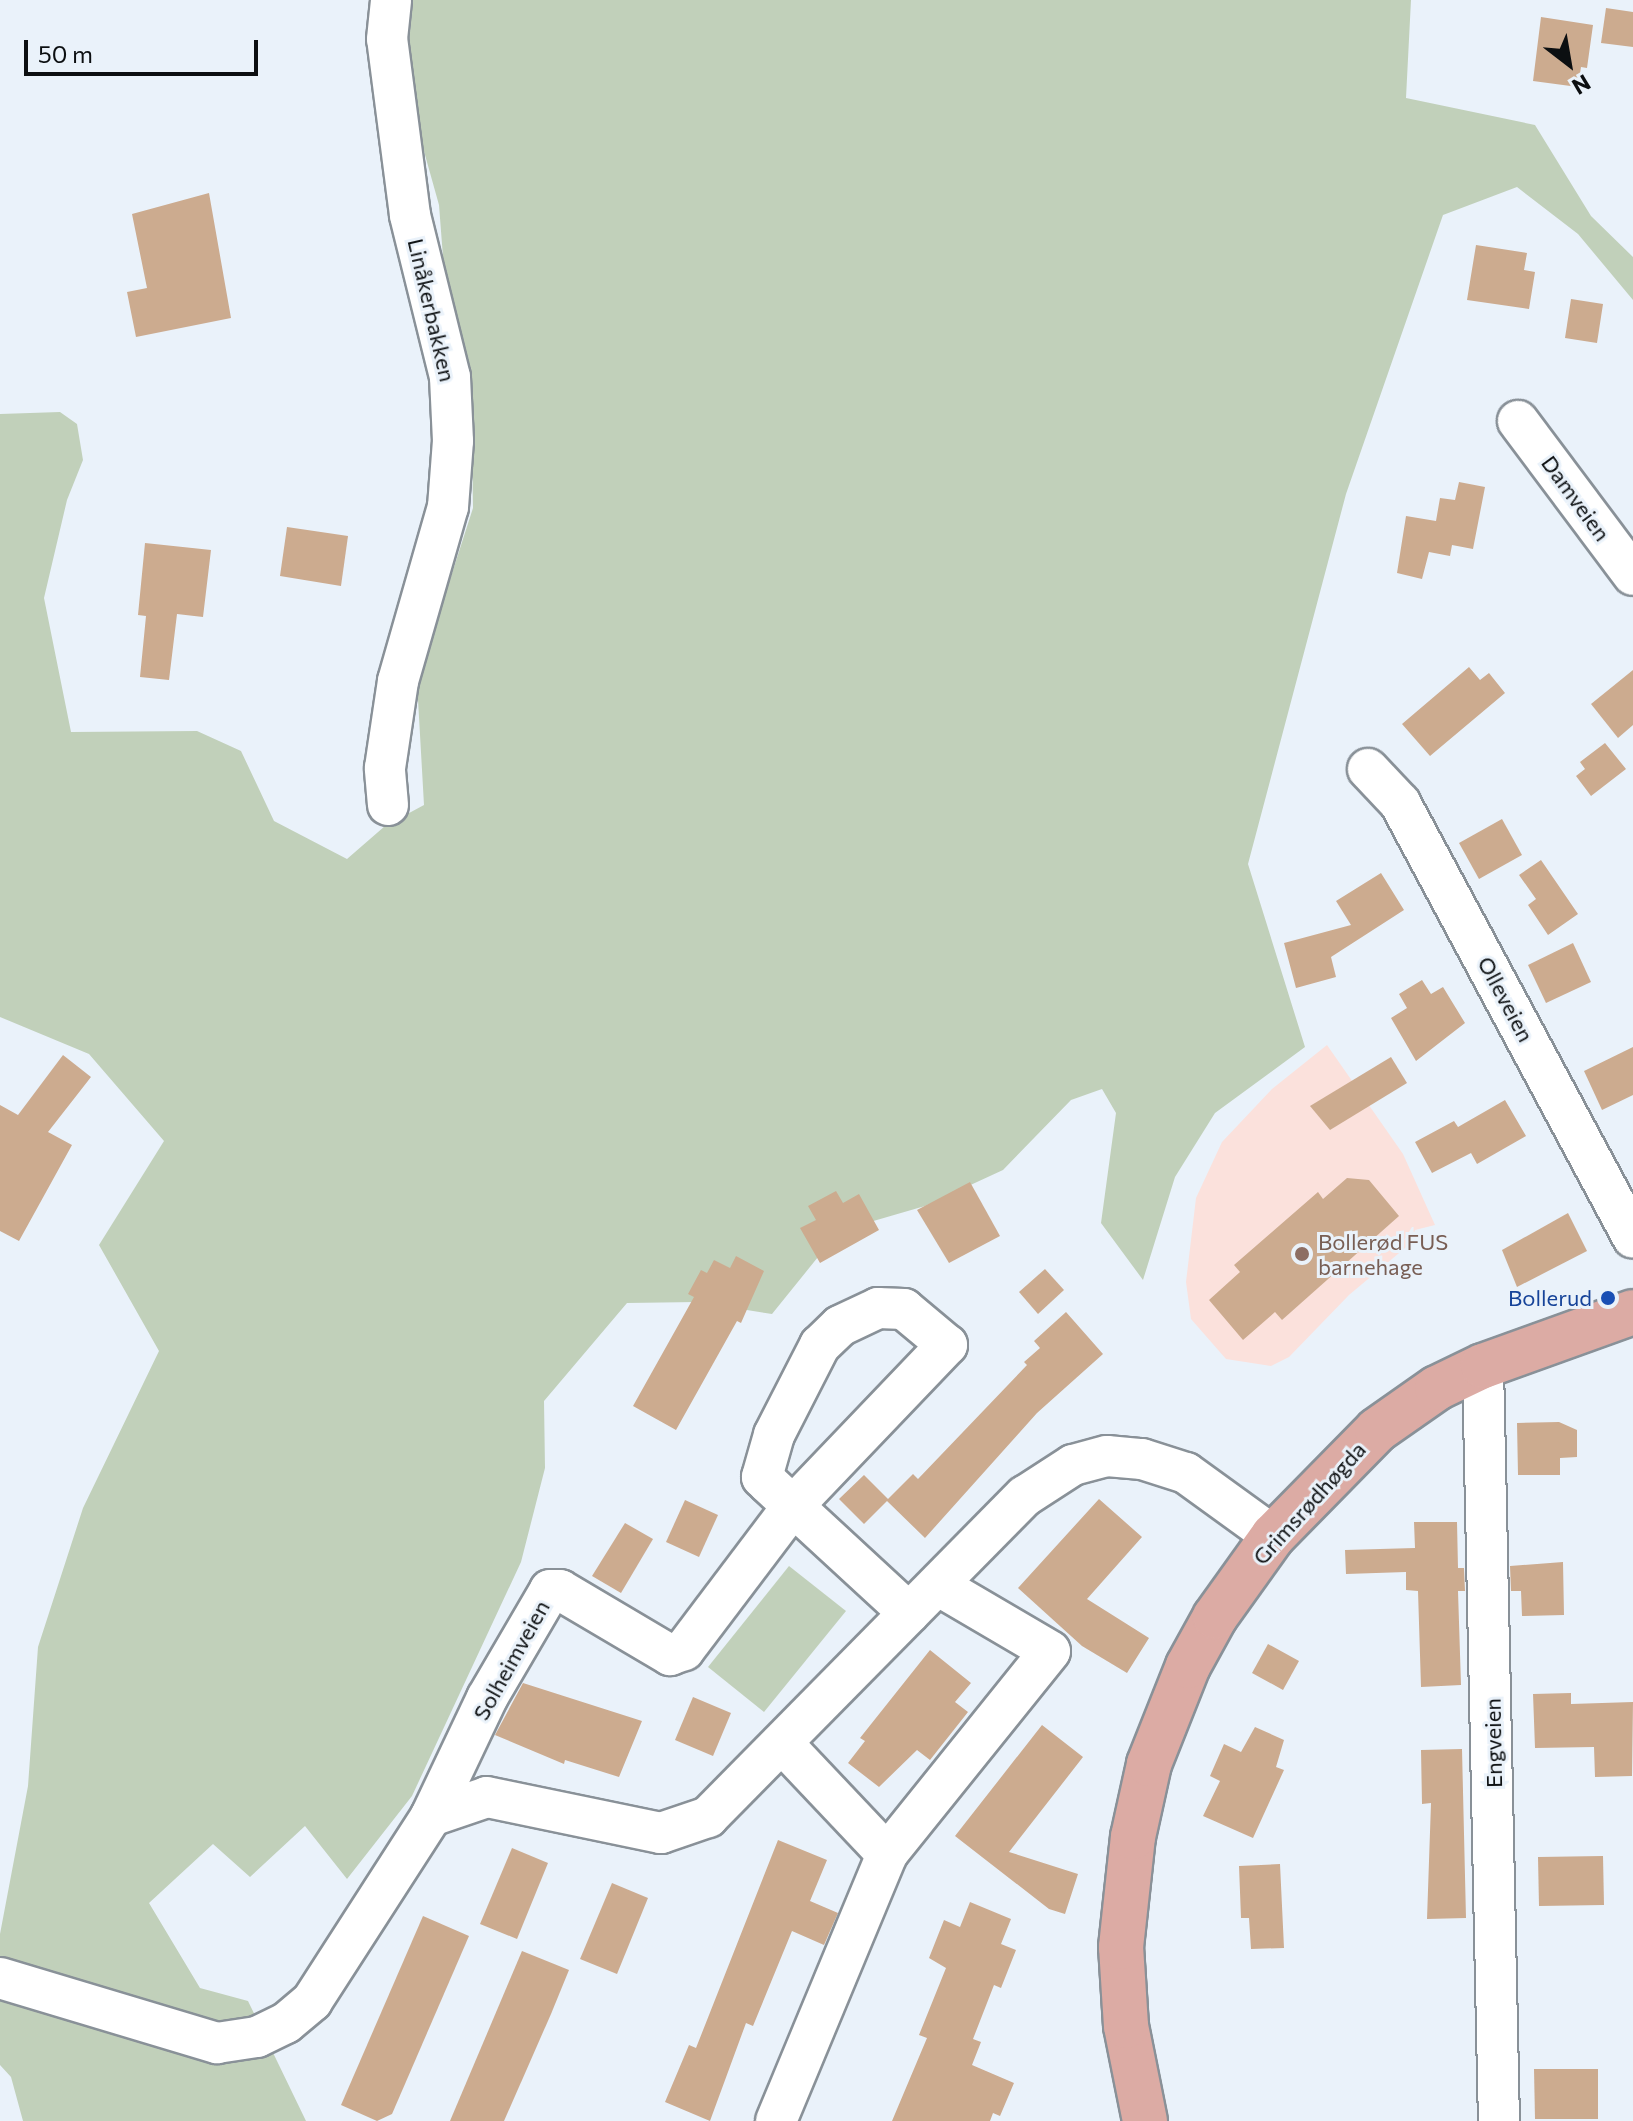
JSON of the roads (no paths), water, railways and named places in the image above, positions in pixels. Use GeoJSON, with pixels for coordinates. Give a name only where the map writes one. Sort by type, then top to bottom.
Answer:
{"type":"FeatureCollection","features":[{"type":"Feature","properties":{"kind":"main road","name":"Grimsrødhøgda"},"geometry":{"type":"LineString","coordinates":[[1145,2121],[1126,2026],[1121,1941],[1133,1837],[1149,1764],[1188,1666],[1215,1617],[1273,1536],[1377,1430],[1437,1388],[1483,1366],[1633,1312]]}},
{"type":"Feature","properties":{"kind":"street","name":"Linåkerbakken"},"geometry":{"type":"LineString","coordinates":[[388,805],[385,768],[398,681],[448,507],[453,463],[450,377],[406,186],[387,39],[391,0]]}},
{"type":"Feature","properties":{"kind":"street","name":"Damveien"},"geometry":{"type":"LineString","coordinates":[[1518,421],[1633,575]]}},
{"type":"Feature","properties":{"kind":"street","name":"Olleveien"},"geometry":{"type":"LineString","coordinates":[[1368,769],[1400,803],[1633,1237]]}},
{"type":"Feature","properties":{"kind":"street","name":"Solheimveien"},"geometry":{"type":"LineString","coordinates":[[0,1978],[217,2043],[257,2037],[286,2023],[312,2001],[431,1816],[487,1698],[550,1590],[560,1590],[678,1656],[793,1506],[947,1345],[904,1309],[878,1308],[840,1326],[805,1370],[762,1469],[762,1477],[793,1506],[909,1613]]}},
{"type":"Feature","properties":{"kind":"street","name":"Engveien"},"geometry":{"type":"LineString","coordinates":[[1483,1366],[1499,2121]]}},
{"type":"Feature","properties":{"kind":"street"},"geometry":{"type":"LineString","coordinates":[[431,1816],[487,1797],[661,1833],[677,1831],[725,1802],[1025,1496],[1073,1465],[1107,1456],[1142,1459],[1186,1473],[1273,1536]]}},
{"type":"Feature","properties":{"kind":"street"},"geometry":{"type":"LineString","coordinates":[[776,2121],[887,1854],[1050,1651],[939,1586]]}},
{"type":"Feature","properties":{"kind":"street"},"geometry":{"type":"LineString","coordinates":[[782,1743],[887,1854]]}},
{"type":"Feature","properties":{"kind":"place","name":"Bollerød FUS barnehage"},"geometry":{"type":"Point","coordinates":[1302,1254]}},
{"type":"Feature","properties":{"kind":"place","name":"Bollerud"},"geometry":{"type":"Point","coordinates":[1608,1298]}}]}
